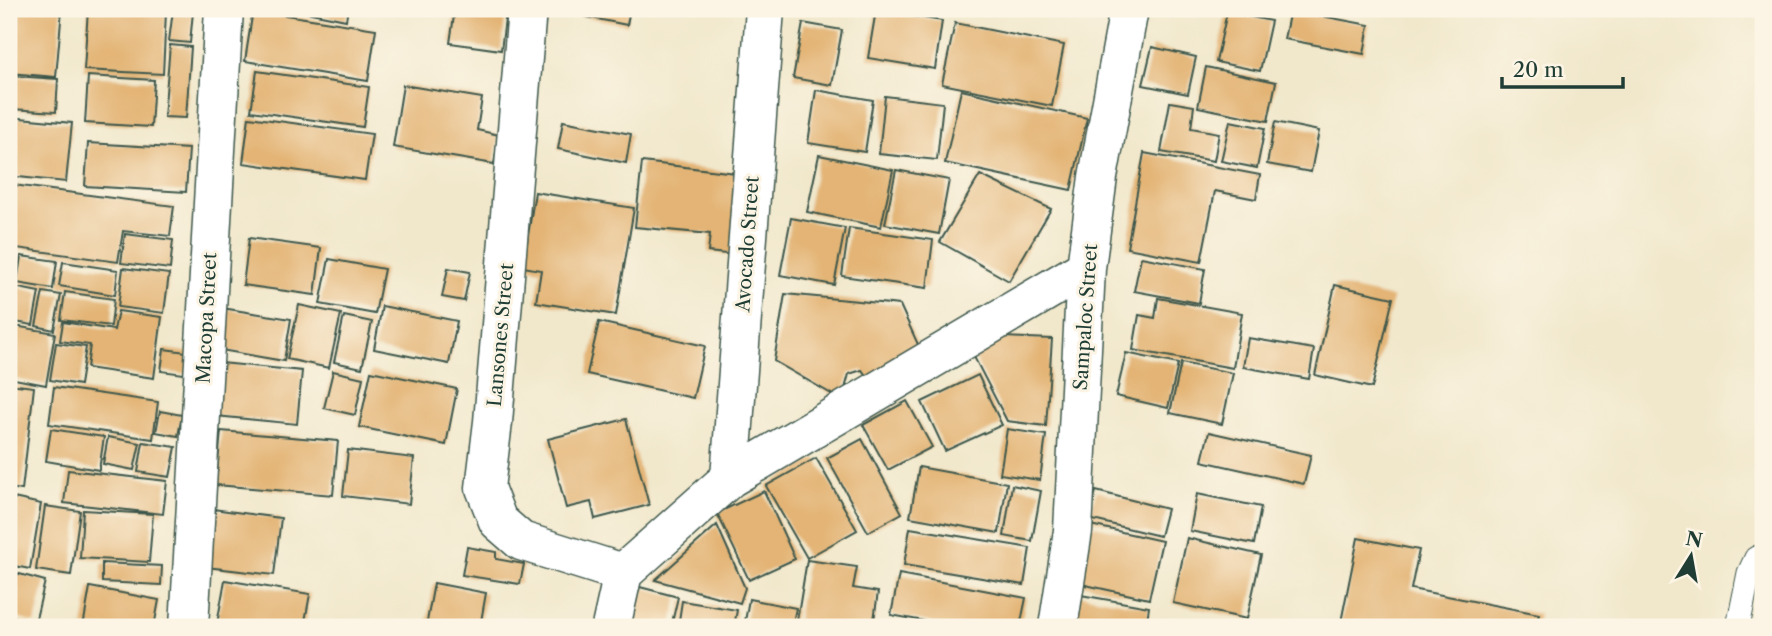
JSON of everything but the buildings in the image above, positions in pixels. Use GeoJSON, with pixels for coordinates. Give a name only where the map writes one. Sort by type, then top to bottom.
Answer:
{"type":"FeatureCollection","features":[{"type":"Feature","properties":{"kind":"street","name":"Macopa Street"},"geometry":{"type":"LineString","coordinates":[[188,627],[224,9]]}},
{"type":"Feature","properties":{"kind":"street","name":"Lansones Street"},"geometry":{"type":"LineString","coordinates":[[527,9],[493,422],[485,488],[498,521],[521,541],[624,573]]}},
{"type":"Feature","properties":{"kind":"street","name":"Avocado Street"},"geometry":{"type":"LineString","coordinates":[[730,478],[765,9]]}},
{"type":"Feature","properties":{"kind":"street","name":"Sampaloc Street"},"geometry":{"type":"LineString","coordinates":[[1058,627],[1073,531],[1086,268],[1098,177],[1129,9]]}},
{"type":"Feature","properties":{"kind":"street"},"geometry":{"type":"LineString","coordinates":[[611,627],[624,573],[730,478],[1086,268]]}},
{"type":"Feature","properties":{"kind":"lane"},"geometry":{"type":"LineString","coordinates":[[1738,627],[1749,573],[1756,558],[1763,555]]}}]}
